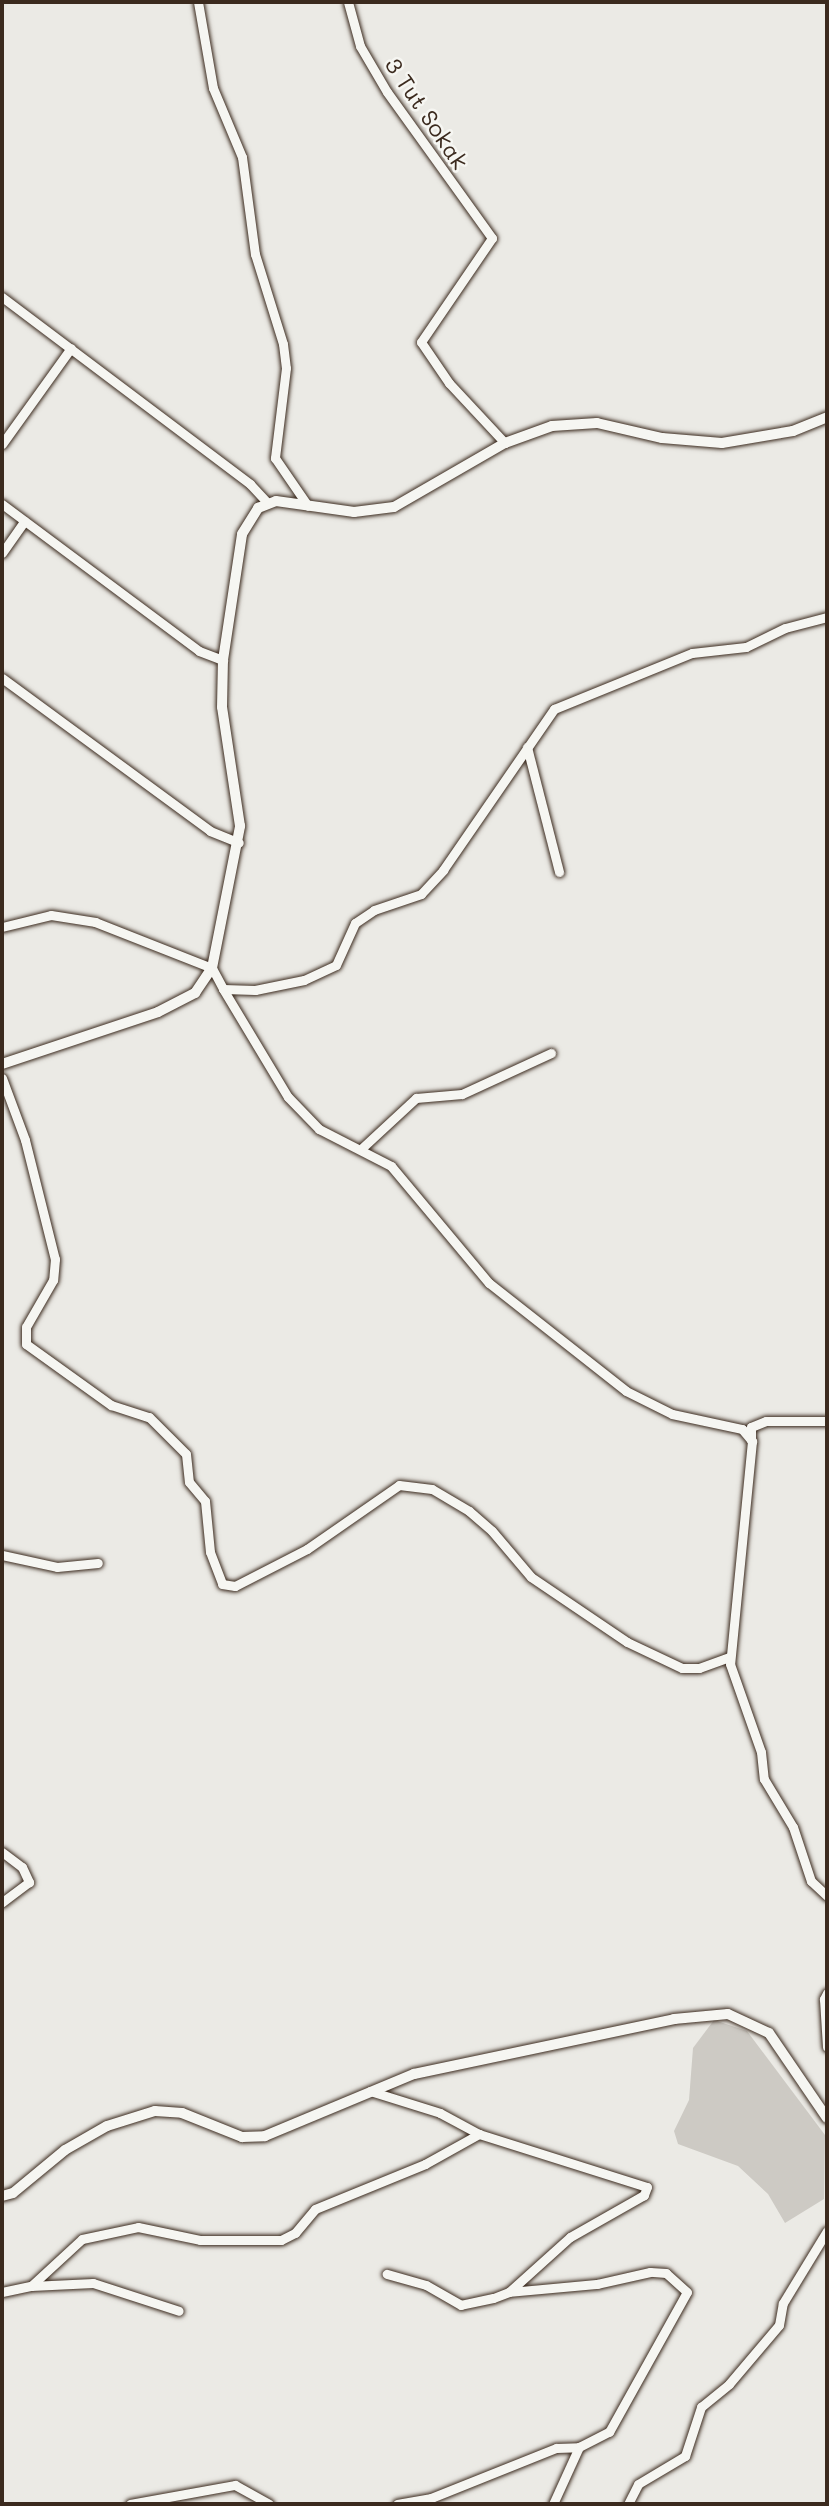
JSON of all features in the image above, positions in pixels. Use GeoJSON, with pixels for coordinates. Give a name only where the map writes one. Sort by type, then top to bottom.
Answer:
{"type":"FeatureCollection","features":[{"type":"Feature","properties":{"kind":"street"},"geometry":{"type":"LineString","coordinates":[[198,2],[213,88],[242,157],[255,254],[283,344],[286,368],[275,458],[308,506]]}},
{"type":"Feature","properties":{"kind":"street","name":"3 Tut Sokak"},"geometry":{"type":"LineString","coordinates":[[348,2],[360,46],[387,92],[492,238],[421,342],[449,383],[505,443]]}},
{"type":"Feature","properties":{"kind":"street"},"geometry":{"type":"LineString","coordinates":[[2,297],[250,484],[268,503]]}},
{"type":"Feature","properties":{"kind":"street"},"geometry":{"type":"LineString","coordinates":[[2,444],[71,348]]}},
{"type":"Feature","properties":{"kind":"street"},"geometry":{"type":"LineString","coordinates":[[2,1064],[158,1012],[195,993],[212,968],[239,843],[240,807],[223,717],[223,660],[242,534],[251,514],[268,503],[354,512],[394,507],[505,443],[531,431],[576,422],[722,443],[793,431],[827,417]]}},
{"type":"Feature","properties":{"kind":"street"},"geometry":{"type":"LineString","coordinates":[[2,504],[199,651],[223,660]]}},
{"type":"Feature","properties":{"kind":"street"},"geometry":{"type":"LineString","coordinates":[[2,553],[24,521]]}},
{"type":"Feature","properties":{"kind":"street"},"geometry":{"type":"LineString","coordinates":[[223,989],[267,988],[304,980],[336,965],[355,923],[374,909],[421,894],[443,870],[554,709],[692,653],[746,647],[785,628],[827,617]]}},
{"type":"Feature","properties":{"kind":"street"},"geometry":{"type":"LineString","coordinates":[[2,678],[210,831],[239,843]]}},
{"type":"Feature","properties":{"kind":"street"},"geometry":{"type":"LineString","coordinates":[[527,747],[559,872]]}},
{"type":"Feature","properties":{"kind":"street"},"geometry":{"type":"LineString","coordinates":[[2,927],[51,915],[95,922],[212,968],[288,1097],[319,1129],[362,1148],[391,1166],[489,1283],[616,1383],[672,1414],[742,1429],[752,1441]]}},
{"type":"Feature","properties":{"kind":"street"},"geometry":{"type":"LineString","coordinates":[[362,1148],[416,1098],[462,1094],[551,1053]]}},
{"type":"Feature","properties":{"kind":"street"},"geometry":{"type":"LineString","coordinates":[[2,1078],[25,1140],[55,1259],[54,1280],[30,1319],[26,1344],[111,1405],[149,1417],[186,1454],[189,1482],[205,1501],[210,1552],[222,1584],[235,1586],[307,1549],[399,1485],[432,1489],[469,1511],[492,1531],[531,1577],[627,1642],[682,1668],[699,1668],[730,1657]]}},
{"type":"Feature","properties":{"kind":"street"},"geometry":{"type":"LineString","coordinates":[[827,1421],[766,1421],[751,1427],[752,1441],[730,1657],[761,1752],[764,1779],[793,1827],[811,1881],[827,1896]]}},
{"type":"Feature","properties":{"kind":"street"},"geometry":{"type":"LineString","coordinates":[[2,1555],[57,1567],[98,1563]]}},
{"type":"Feature","properties":{"kind":"street"},"geometry":{"type":"LineString","coordinates":[[2,1852],[22,1867],[29,1882],[2,1902]]}},
{"type":"Feature","properties":{"kind":"street"},"geometry":{"type":"LineString","coordinates":[[827,1993],[824,1999],[827,2047]]}},
{"type":"Feature","properties":{"kind":"street"},"geometry":{"type":"LineString","coordinates":[[2,2196],[13,2193],[65,2150],[107,2126],[155,2111],[182,2113],[242,2137],[265,2136],[369,2091],[447,2066],[674,2019],[727,2014],[750,2020],[769,2033],[827,2118]]}},
{"type":"Feature","properties":{"kind":"street"},"geometry":{"type":"LineString","coordinates":[[369,2091],[440,2113],[480,2134],[648,2187],[644,2195],[570,2237],[509,2292]]}},
{"type":"Feature","properties":{"kind":"street"},"geometry":{"type":"LineString","coordinates":[[32,2286],[82,2239],[138,2227],[200,2240],[282,2240],[295,2233],[315,2208],[425,2164],[480,2134]]}},
{"type":"Feature","properties":{"kind":"street"},"geometry":{"type":"LineString","coordinates":[[628,2504],[638,2484],[685,2456],[701,2407],[729,2384],[779,2325],[783,2303],[827,2231]]}},
{"type":"Feature","properties":{"kind":"street"},"geometry":{"type":"LineString","coordinates":[[387,2274],[426,2285],[461,2305],[509,2292],[597,2284],[650,2272],[666,2273],[684,2285],[682,2305],[609,2432],[579,2447],[556,2448],[431,2498],[397,2504]]}},
{"type":"Feature","properties":{"kind":"street"},"geometry":{"type":"LineString","coordinates":[[2,2292],[32,2286],[93,2283],[179,2311]]}},
{"type":"Feature","properties":{"kind":"street"},"geometry":{"type":"LineString","coordinates":[[553,2504],[579,2447]]}},
{"type":"Feature","properties":{"kind":"street"},"geometry":{"type":"LineString","coordinates":[[131,2504],[235,2484],[270,2504]]}},
{"type":"Feature","properties":{"kind":"shaded area"},"geometry":{"type":"Polygon","coordinates":[[[714,2020],[747,2031],[825,2135],[824,2199],[785,2223],[768,2194],[738,2166],[678,2144],[674,2131],[689,2100],[693,2048],[714,2020]]]}}]}
